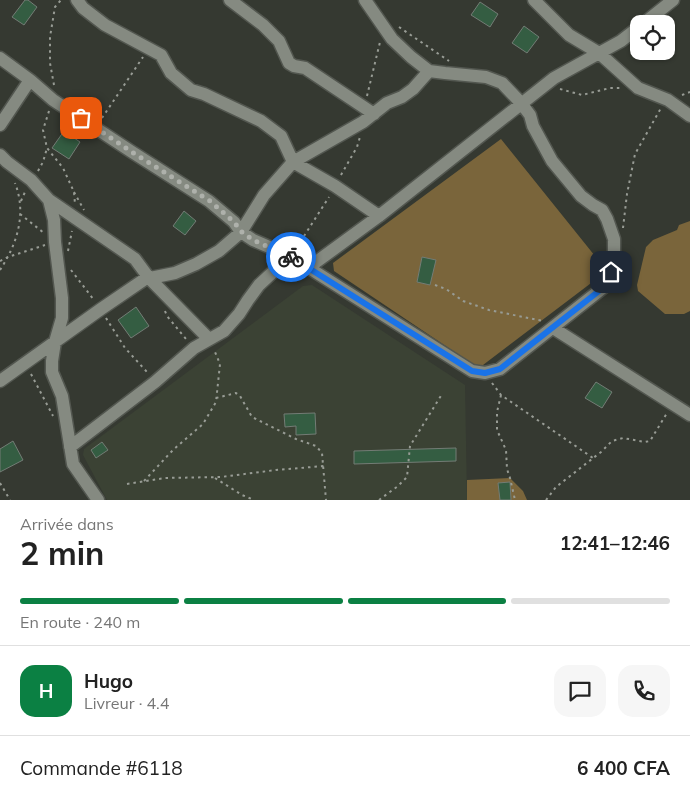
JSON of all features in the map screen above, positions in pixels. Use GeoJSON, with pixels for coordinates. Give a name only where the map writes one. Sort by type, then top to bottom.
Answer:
{"type":"FeatureCollection","features":[{"type":"Feature","properties":{"kind":"street"},"geometry":{"type":"LineString","coordinates":[[77,0],[83,8],[105,25],[161,55],[171,73],[190,90],[204,94],[260,121],[280,136],[293,162],[335,186],[379,216]]}},
{"type":"Feature","properties":{"kind":"street"},"geometry":{"type":"LineString","coordinates":[[230,0],[263,25],[279,41],[289,63],[305,68],[374,114]]}},
{"type":"Feature","properties":{"kind":"street"},"geometry":{"type":"LineString","coordinates":[[0,58],[53,100],[210,201],[253,240],[290,256],[472,371],[485,373],[500,369],[604,287],[611,272],[614,258],[614,238],[602,210],[593,206],[581,196],[552,161],[533,126],[530,115],[502,83],[486,76],[445,74],[429,71],[392,39],[365,0]]}},
{"type":"Feature","properties":{"kind":"street"},"geometry":{"type":"LineString","coordinates":[[534,0],[569,35],[598,53],[638,88],[666,99],[690,116]]}},
{"type":"Feature","properties":{"kind":"street"},"geometry":{"type":"LineString","coordinates":[[654,15],[673,0]]}},
{"type":"Feature","properties":{"kind":"street"},"geometry":{"type":"LineString","coordinates":[[308,268],[379,216],[544,85],[630,34]]}},
{"type":"Feature","properties":{"kind":"street"},"geometry":{"type":"LineString","coordinates":[[0,381],[101,309],[149,278],[175,272],[196,264],[219,251],[242,232],[264,195],[293,162],[363,122],[387,104],[402,97],[413,89],[429,71]]}},
{"type":"Feature","properties":{"kind":"street"},"geometry":{"type":"LineString","coordinates":[[0,125],[30,80]]}},
{"type":"Feature","properties":{"kind":"street"},"geometry":{"type":"LineString","coordinates":[[4,159],[31,180],[49,200],[135,259],[149,278],[209,339]]}},
{"type":"Feature","properties":{"kind":"street"},"geometry":{"type":"LineString","coordinates":[[49,200],[54,220],[62,298],[62,318],[55,342],[52,372],[62,396],[72,464],[98,500]]}},
{"type":"Feature","properties":{"kind":"street"},"geometry":{"type":"LineString","coordinates":[[70,448],[155,382],[194,348],[224,331],[260,285],[290,256]]}},
{"type":"Feature","properties":{"kind":"street"},"geometry":{"type":"LineString","coordinates":[[553,328],[690,415]]}},
{"type":"Feature","properties":{"kind":"path"},"geometry":{"type":"LineString","coordinates":[[60,0],[55,7],[50,37],[50,63],[55,93],[43,130],[47,148],[63,168],[74,192],[76,212],[68,257]]}},
{"type":"Feature","properties":{"kind":"path"},"geometry":{"type":"LineString","coordinates":[[398,26],[454,64]]}},
{"type":"Feature","properties":{"kind":"path"},"geometry":{"type":"LineString","coordinates":[[95,128],[150,48]]}},
{"type":"Feature","properties":{"kind":"path"},"geometry":{"type":"LineString","coordinates":[[544,85],[582,95],[610,88],[638,88]]}},
{"type":"Feature","properties":{"kind":"path"},"geometry":{"type":"LineString","coordinates":[[623,229],[627,194],[635,154],[666,99]]}},
{"type":"Feature","properties":{"kind":"path"},"geometry":{"type":"LineString","coordinates":[[0,270],[8,257],[17,234],[20,214],[20,201],[16,185],[4,159]]}},
{"type":"Feature","properties":{"kind":"path"},"geometry":{"type":"LineString","coordinates":[[20,214],[55,242]]}},
{"type":"Feature","properties":{"kind":"path"},"geometry":{"type":"LineString","coordinates":[[0,261],[55,242]]}},
{"type":"Feature","properties":{"kind":"path"},"geometry":{"type":"LineString","coordinates":[[436,285],[446,289],[462,301],[489,310],[542,320],[553,328]]}},
{"type":"Feature","properties":{"kind":"path"},"geometry":{"type":"LineString","coordinates":[[144,481],[173,450],[203,424],[216,402],[220,364],[215,352],[194,348]]}},
{"type":"Feature","properties":{"kind":"path"},"geometry":{"type":"LineString","coordinates":[[25,363],[56,422]]}},
{"type":"Feature","properties":{"kind":"path"},"geometry":{"type":"LineString","coordinates":[[485,373],[501,395],[593,458]]}},
{"type":"Feature","properties":{"kind":"path"},"geometry":{"type":"LineString","coordinates":[[216,398],[236,393],[240,396],[252,417],[296,439],[316,446],[322,452],[326,500]]}},
{"type":"Feature","properties":{"kind":"path"},"geometry":{"type":"LineString","coordinates":[[379,500],[407,477],[410,446],[442,394]]}},
{"type":"Feature","properties":{"kind":"path"},"geometry":{"type":"LineString","coordinates":[[501,395],[497,412],[497,430],[506,450],[507,469],[515,500]]}},
{"type":"Feature","properties":{"kind":"path"},"geometry":{"type":"LineString","coordinates":[[546,500],[556,487],[612,441],[623,438],[645,442],[650,441],[673,404]]}},
{"type":"Feature","properties":{"kind":"path"},"geometry":{"type":"LineString","coordinates":[[127,484],[165,478],[214,478],[324,466]]}},
{"type":"Feature","properties":{"kind":"path"},"geometry":{"type":"LineString","coordinates":[[214,478],[254,500]]}},
{"type":"Feature","properties":{"kind":"path"},"geometry":{"type":"LineString","coordinates":[[0,483],[10,500]]}},
{"type":"Feature","properties":{"kind":"shaded area"},"geometry":{"type":"Polygon","coordinates":[[[501,139],[607,271],[483,365],[474,365],[334,271],[333,263],[501,139]]]}},
{"type":"Feature","properties":{"kind":"shaded area"},"geometry":{"type":"Polygon","coordinates":[[[690,221],[690,311],[684,314],[665,314],[638,291],[637,285],[646,247],[653,240],[677,230],[679,225],[690,221]]]}},
{"type":"Feature","properties":{"kind":"shaded area"},"geometry":{"type":"Polygon","coordinates":[[[312,285],[465,385],[467,500],[107,500],[83,455],[84,449],[303,286],[312,285]]]}},
{"type":"Feature","properties":{"kind":"shaded area"},"geometry":{"type":"Polygon","coordinates":[[[510,478],[523,491],[527,500],[467,500],[467,480],[510,478]]]}},
{"type":"Feature","properties":{"kind":"building"},"geometry":{"type":"Polygon","coordinates":[[[25,0],[28,0],[37,7],[24,25],[12,17],[25,0]]]}},
{"type":"Feature","properties":{"kind":"building"},"geometry":{"type":"Polygon","coordinates":[[[480,2],[498,14],[490,27],[471,15],[480,2]]]}},
{"type":"Feature","properties":{"kind":"building"},"geometry":{"type":"Polygon","coordinates":[[[524,26],[539,37],[527,53],[512,43],[524,26]]]}},
{"type":"Feature","properties":{"kind":"building"},"geometry":{"type":"Polygon","coordinates":[[[64,131],[80,142],[69,159],[52,148],[64,131]]]}},
{"type":"Feature","properties":{"kind":"building"},"geometry":{"type":"Polygon","coordinates":[[[184,211],[196,221],[185,235],[173,226],[184,211]]]}},
{"type":"Feature","properties":{"kind":"building"},"geometry":{"type":"Polygon","coordinates":[[[422,257],[436,260],[430,285],[417,282],[422,257]]]}},
{"type":"Feature","properties":{"kind":"building"},"geometry":{"type":"Polygon","coordinates":[[[136,307],[149,326],[131,338],[118,320],[136,307]]]}},
{"type":"Feature","properties":{"kind":"building"},"geometry":{"type":"Polygon","coordinates":[[[596,382],[612,392],[602,408],[585,398],[596,382]]]}},
{"type":"Feature","properties":{"kind":"building"},"geometry":{"type":"Polygon","coordinates":[[[315,413],[316,434],[296,435],[296,426],[285,427],[284,414],[315,413]]]}},
{"type":"Feature","properties":{"kind":"building"},"geometry":{"type":"Polygon","coordinates":[[[13,441],[23,460],[0,472],[0,449],[13,441]]]}},
{"type":"Feature","properties":{"kind":"building"},"geometry":{"type":"Polygon","coordinates":[[[102,442],[108,450],[96,458],[91,450],[102,442]]]}},
{"type":"Feature","properties":{"kind":"building"},"geometry":{"type":"Polygon","coordinates":[[[456,448],[456,461],[354,464],[354,451],[456,448]]]}},
{"type":"Feature","properties":{"kind":"building"},"geometry":{"type":"Polygon","coordinates":[[[510,482],[511,500],[500,500],[498,483],[510,482]]]}},
{"type":"Feature","properties":{"kind":"way so far"},"geometry":{"type":"LineString","coordinates":[[81,118],[210,201],[253,240],[291,257]]}},
{"type":"Feature","properties":{"kind":"route"},"geometry":{"type":"LineString","coordinates":[[291,257],[472,371],[485,373],[500,369],[553,328],[604,287],[611,272]]}}]}
